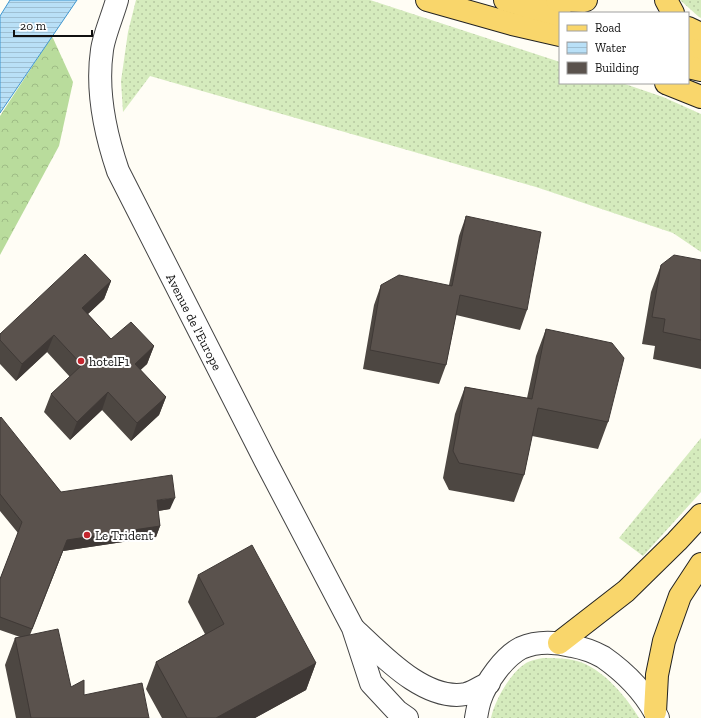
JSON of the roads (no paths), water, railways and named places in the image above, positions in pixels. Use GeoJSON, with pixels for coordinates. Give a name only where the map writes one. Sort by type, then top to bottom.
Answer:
{"type":"FeatureCollection","features":[{"type":"Feature","properties":{"kind":"main road"},"geometry":{"type":"LineString","coordinates":[[427,0],[559,36]]}},
{"type":"Feature","properties":{"kind":"main road"},"geometry":{"type":"LineString","coordinates":[[505,0],[559,15]]}},
{"type":"Feature","properties":{"kind":"main road"},"geometry":{"type":"LineString","coordinates":[[557,0],[586,0]]}},
{"type":"Feature","properties":{"kind":"main road"},"geometry":{"type":"LineString","coordinates":[[666,0],[672,12]]}},
{"type":"Feature","properties":{"kind":"main road"},"geometry":{"type":"LineString","coordinates":[[512,24],[559,42]]}},
{"type":"Feature","properties":{"kind":"main road"},"geometry":{"type":"LineString","coordinates":[[689,28],[701,34]]}},
{"type":"Feature","properties":{"kind":"main road"},"geometry":{"type":"LineString","coordinates":[[689,49],[701,52]]}},
{"type":"Feature","properties":{"kind":"main road"},"geometry":{"type":"LineString","coordinates":[[689,66],[701,70]]}},
{"type":"Feature","properties":{"kind":"main road"},"geometry":{"type":"LineString","coordinates":[[668,84],[701,97]]}},
{"type":"Feature","properties":{"kind":"main road"},"geometry":{"type":"LineString","coordinates":[[559,643],[626,591],[701,515]]}},
{"type":"Feature","properties":{"kind":"main road"},"geometry":{"type":"LineString","coordinates":[[657,715],[657,675],[664,641],[680,596],[701,564]]}},
{"type":"Feature","properties":{"kind":"street","name":"Avenue de l'Europe"},"geometry":{"type":"LineString","coordinates":[[117,0],[102,49],[100,80],[109,146],[118,171],[254,439],[353,628],[371,683],[397,711],[407,718]]}},
{"type":"Feature","properties":{"kind":"street","name":"Avenue de l'Europe"},"geometry":{"type":"LineString","coordinates":[[353,628],[398,670],[426,687],[447,695],[467,694],[489,683]]}},
{"type":"Feature","properties":{"kind":"street"},"geometry":{"type":"LineString","coordinates":[[476,718],[480,700],[502,663],[521,648],[540,643],[559,643],[583,648],[602,657],[626,674],[642,693],[657,715]]}},
{"type":"Feature","properties":{"kind":"water"},"geometry":{"type":"Polygon","coordinates":[[[10,0],[77,0],[0,113],[0,16],[10,0]]]}},
{"type":"Feature","properties":{"kind":"place","name":"hotelF1"},"geometry":{"type":"Point","coordinates":[81,361]}},
{"type":"Feature","properties":{"kind":"place","name":"Le Trident"},"geometry":{"type":"Point","coordinates":[87,535]}}]}
